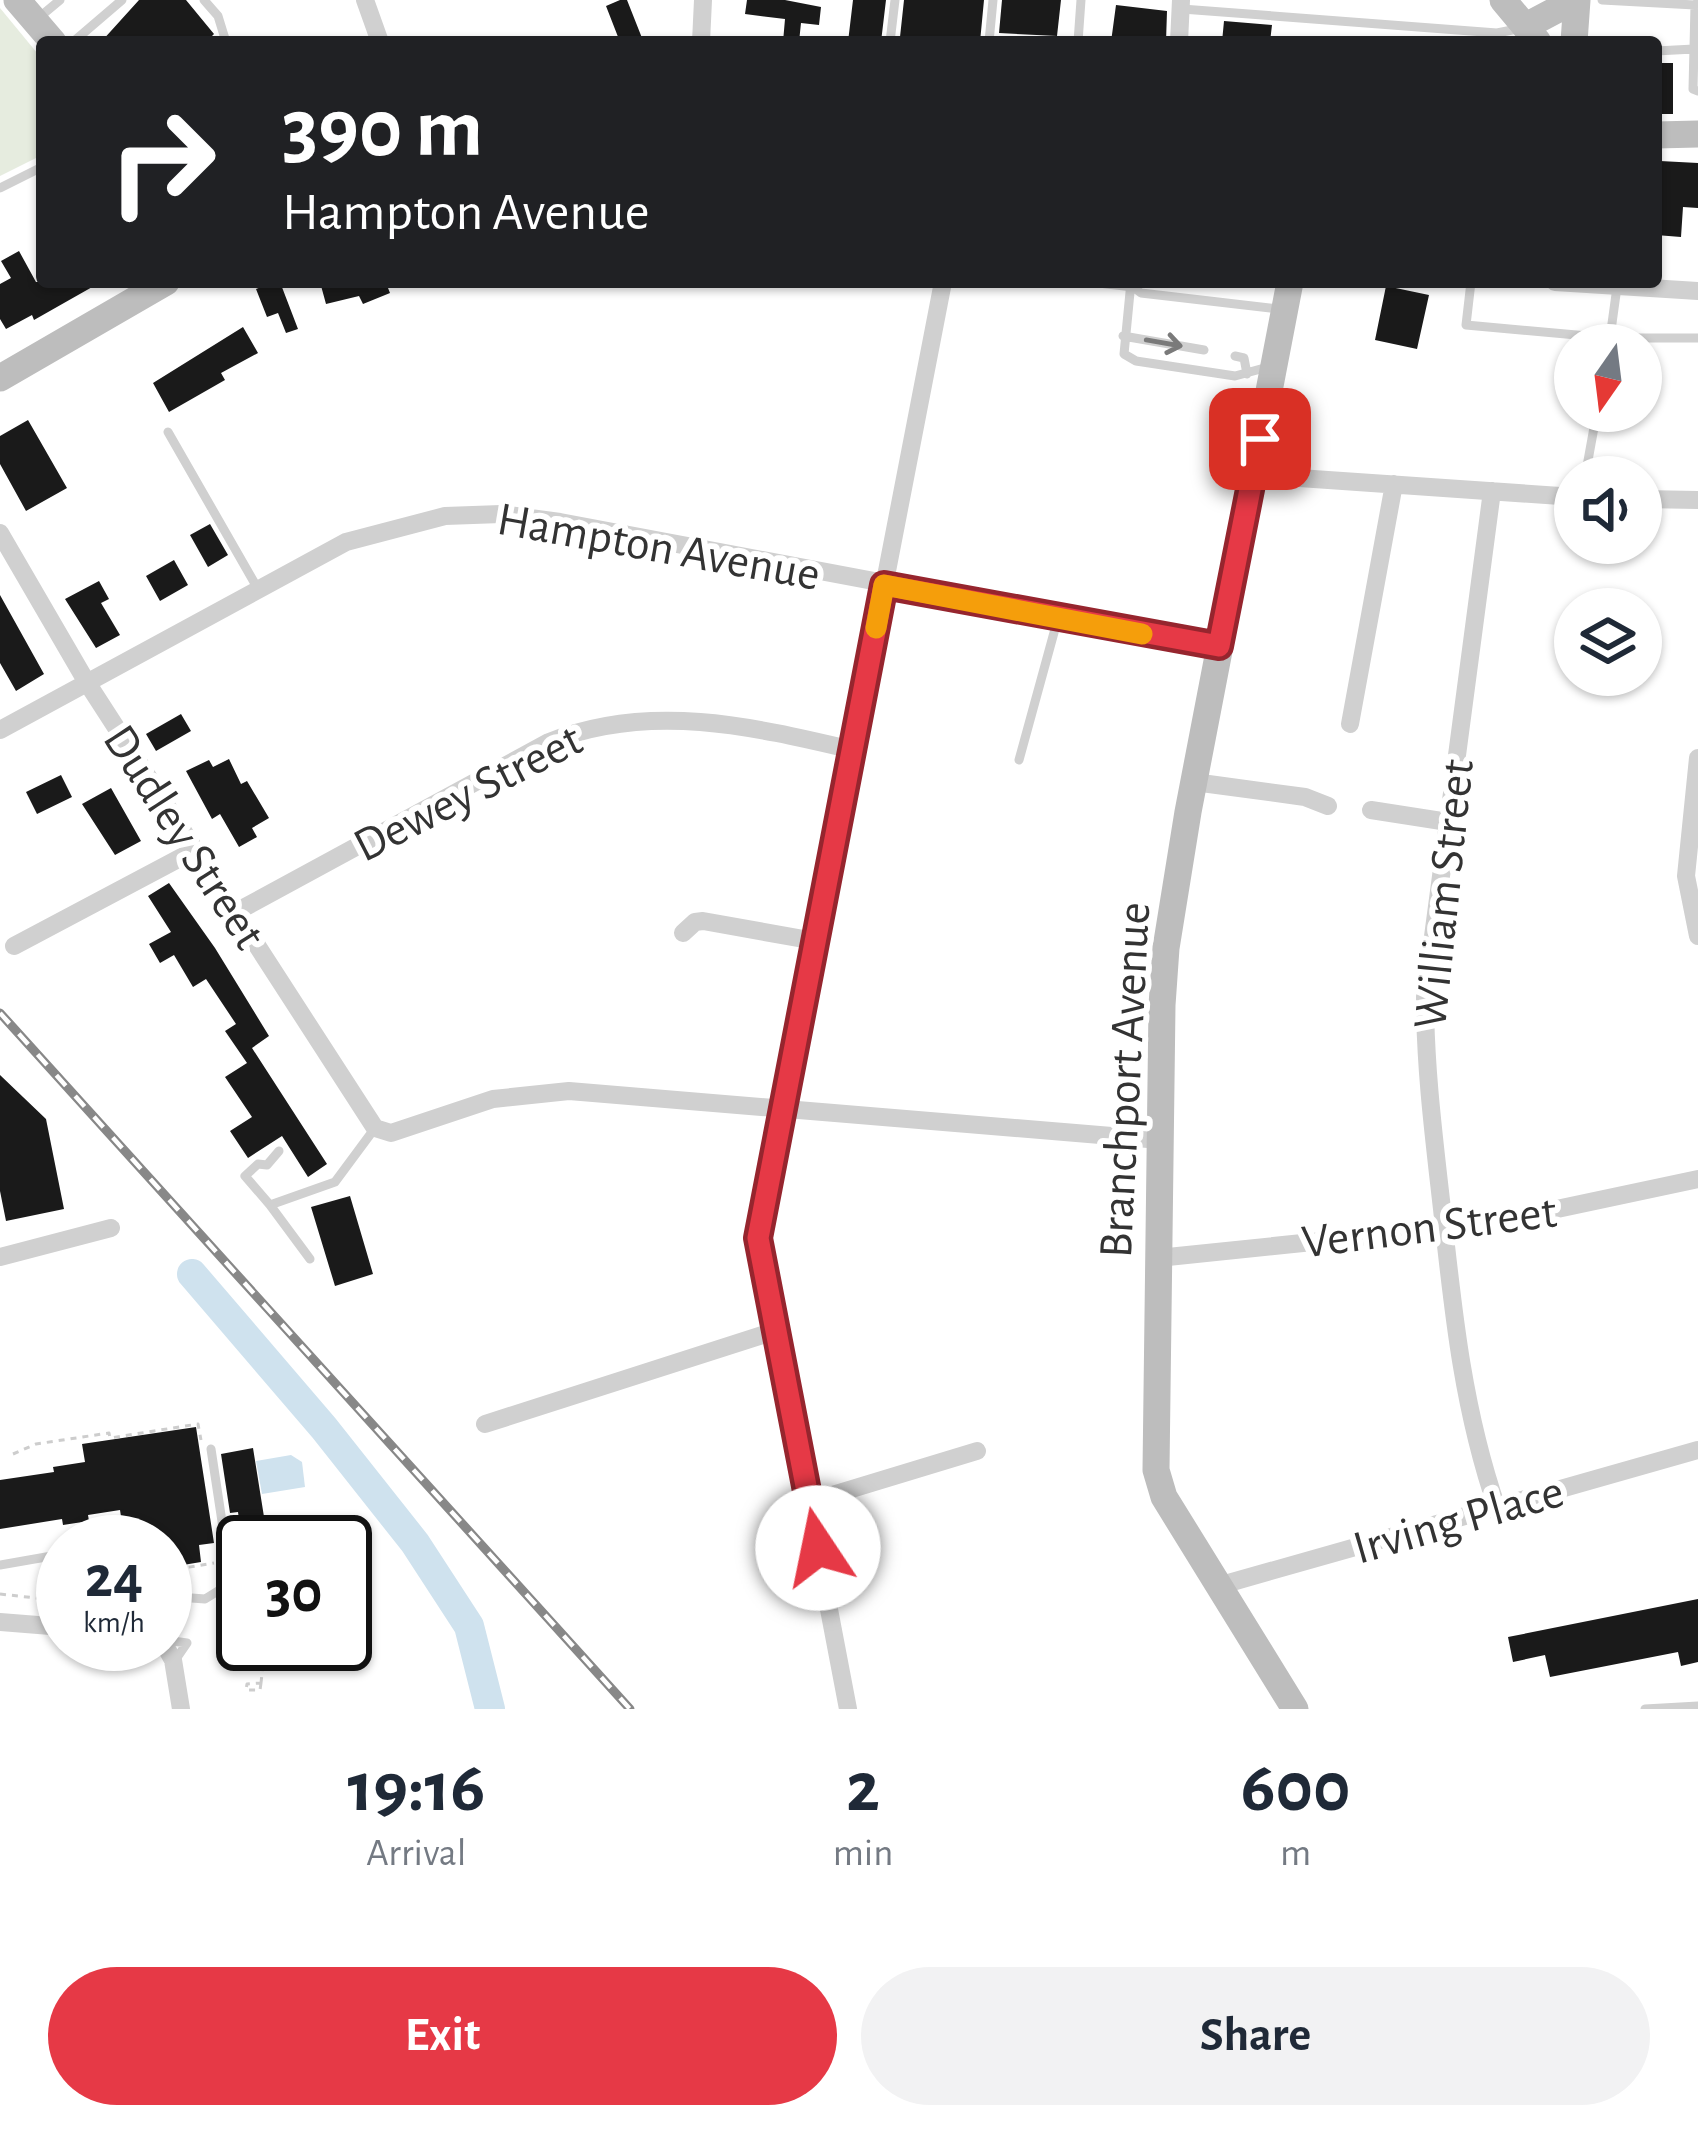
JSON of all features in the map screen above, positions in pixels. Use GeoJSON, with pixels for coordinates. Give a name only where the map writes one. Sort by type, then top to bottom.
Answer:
{"type":"FeatureCollection","features":[{"type":"Feature","properties":{"kind":"street"},"geometry":{"type":"LineString","coordinates":[[364,0],[378,36]]}},
{"type":"Feature","properties":{"kind":"street"},"geometry":{"type":"LineString","coordinates":[[701,36],[704,0]]}},
{"type":"Feature","properties":{"kind":"street"},"geometry":{"type":"LineString","coordinates":[[1503,0],[1532,34],[1576,0]]}},
{"type":"Feature","properties":{"kind":"street"},"geometry":{"type":"LineString","coordinates":[[1574,36],[1576,0]]}},
{"type":"Feature","properties":{"kind":"street"},"geometry":{"type":"LineString","coordinates":[[1179,36],[1182,4]]}},
{"type":"Feature","properties":{"kind":"street"},"geometry":{"type":"LineString","coordinates":[[1662,135],[1698,134]]}},
{"type":"Feature","properties":{"kind":"street"},"geometry":{"type":"LineString","coordinates":[[0,378],[156,288]]}},
{"type":"Feature","properties":{"kind":"street"},"geometry":{"type":"LineString","coordinates":[[848,1709],[758,1238],[942,288]]}},
{"type":"Feature","properties":{"kind":"street"},"geometry":{"type":"LineString","coordinates":[[1658,288],[1698,291]]}},
{"type":"Feature","properties":{"kind":"street","name":"Branchport Avenue"},"geometry":{"type":"LineString","coordinates":[[1287,296],[1261,370],[1254,475],[1166,948],[1156,1470],[1164,1497],[1295,1709]]}},
{"type":"Feature","properties":{"kind":"street"},"geometry":{"type":"LineString","coordinates":[[1254,475],[1554,495]]}},
{"type":"Feature","properties":{"kind":"street"},"geometry":{"type":"LineString","coordinates":[[1350,724],[1394,484]]}},
{"type":"Feature","properties":{"kind":"street","name":"William Street"},"geometry":{"type":"LineString","coordinates":[[1492,491],[1425,997],[1425,1050],[1452,1322],[1469,1415],[1497,1508]]}},
{"type":"Feature","properties":{"kind":"street"},"geometry":{"type":"LineString","coordinates":[[1662,500],[1698,500]]}},
{"type":"Feature","properties":{"kind":"street","name":"Hampton Avenue"},"geometry":{"type":"LineString","coordinates":[[0,730],[371,532],[474,514],[560,522],[1219,646]]}},
{"type":"Feature","properties":{"kind":"street","name":"Dudley Street"},"geometry":{"type":"LineString","coordinates":[[0,533],[86,681],[379,1130]]}},
{"type":"Feature","properties":{"kind":"street","name":"Dewey Street"},"geometry":{"type":"LineString","coordinates":[[236,912],[577,731],[650,718],[684,719],[853,750]]}},
{"type":"Feature","properties":{"kind":"street"},"geometry":{"type":"LineString","coordinates":[[1698,758],[1686,876],[1698,936]]}},
{"type":"Feature","properties":{"kind":"street"},"geometry":{"type":"LineString","coordinates":[[1194,782],[1305,796],[1328,806]]}},
{"type":"Feature","properties":{"kind":"street"},"geometry":{"type":"LineString","coordinates":[[1371,810],[1448,822]]}},
{"type":"Feature","properties":{"kind":"street"},"geometry":{"type":"LineString","coordinates":[[14,946],[196,850]]}},
{"type":"Feature","properties":{"kind":"street"},"geometry":{"type":"LineString","coordinates":[[683,933],[703,921],[815,941]]}},
{"type":"Feature","properties":{"kind":"street"},"geometry":{"type":"LineString","coordinates":[[379,1130],[493,1099],[543,1091],[1160,1140]]}},
{"type":"Feature","properties":{"kind":"street","name":"Vernon Street"},"geometry":{"type":"LineString","coordinates":[[1158,1258],[1531,1216],[1698,1179]]}},
{"type":"Feature","properties":{"kind":"street"},"geometry":{"type":"LineString","coordinates":[[0,1257],[111,1228]]}},
{"type":"Feature","properties":{"kind":"street"},"geometry":{"type":"LineString","coordinates":[[485,1424],[775,1331]]}},
{"type":"Feature","properties":{"kind":"street","name":"Irving Place"},"geometry":{"type":"LineString","coordinates":[[1218,1586],[1698,1450]]}},
{"type":"Feature","properties":{"kind":"street"},"geometry":{"type":"LineString","coordinates":[[809,1502],[976,1451]]}},
{"type":"Feature","properties":{"kind":"street"},"geometry":{"type":"LineString","coordinates":[[0,1622],[36,1625]]}},
{"type":"Feature","properties":{"kind":"street"},"geometry":{"type":"LineString","coordinates":[[175,1671],[181,1709]]}},
{"type":"Feature","properties":{"kind":"lane"},"geometry":{"type":"LineString","coordinates":[[35,21],[60,0]]}},
{"type":"Feature","properties":{"kind":"lane"},"geometry":{"type":"LineString","coordinates":[[80,36],[122,0]]}},
{"type":"Feature","properties":{"kind":"lane"},"geometry":{"type":"LineString","coordinates":[[204,0],[218,16],[224,36]]}},
{"type":"Feature","properties":{"kind":"lane"},"geometry":{"type":"LineString","coordinates":[[891,36],[895,0]]}},
{"type":"Feature","properties":{"kind":"lane"},"geometry":{"type":"LineString","coordinates":[[990,36],[993,0]]}},
{"type":"Feature","properties":{"kind":"lane"},"geometry":{"type":"LineString","coordinates":[[1078,36],[1081,0]]}},
{"type":"Feature","properties":{"kind":"lane"},"geometry":{"type":"LineString","coordinates":[[1602,0],[1696,3],[1693,89],[1698,91]]}},
{"type":"Feature","properties":{"kind":"lane"},"geometry":{"type":"LineString","coordinates":[[1182,4],[1532,34]]}},
{"type":"Feature","properties":{"kind":"lane"},"geometry":{"type":"LineString","coordinates":[[1662,51],[1694,50]]}},
{"type":"Feature","properties":{"kind":"lane"},"geometry":{"type":"LineString","coordinates":[[0,188],[36,169]]}},
{"type":"Feature","properties":{"kind":"lane"},"geometry":{"type":"LineString","coordinates":[[1131,288],[1124,354],[1136,361],[1235,376],[1261,370]]}},
{"type":"Feature","properties":{"kind":"lane"},"geometry":{"type":"LineString","coordinates":[[1135,288],[1141,293],[1287,296]]}},
{"type":"Feature","properties":{"kind":"lane"},"geometry":{"type":"LineString","coordinates":[[1470,288],[1466,325],[1554,335]]}},
{"type":"Feature","properties":{"kind":"lane"},"geometry":{"type":"LineString","coordinates":[[1612,324],[1618,288]]}},
{"type":"Feature","properties":{"kind":"lane"},"geometry":{"type":"LineString","coordinates":[[1123,336],[1204,350]]}},
{"type":"Feature","properties":{"kind":"lane"},"geometry":{"type":"LineString","coordinates":[[1662,339],[1698,338]]}},
{"type":"Feature","properties":{"kind":"lane"},"geometry":{"type":"LineString","coordinates":[[1235,356],[1261,370]]}},
{"type":"Feature","properties":{"kind":"lane"},"geometry":{"type":"LineString","coordinates":[[168,432],[258,589]]}},
{"type":"Feature","properties":{"kind":"lane"},"geometry":{"type":"LineString","coordinates":[[1019,760],[1058,618]]}},
{"type":"Feature","properties":{"kind":"lane"},"geometry":{"type":"LineString","coordinates":[[270,1204],[335,1182],[379,1130]]}},
{"type":"Feature","properties":{"kind":"lane"},"geometry":{"type":"LineString","coordinates":[[279,1151],[268,1165],[258,1164],[245,1176],[310,1259]]}},
{"type":"Feature","properties":{"kind":"lane"},"geometry":{"type":"LineString","coordinates":[[192,1598],[206,1599],[226,1586],[228,1561],[211,1449]]}},
{"type":"Feature","properties":{"kind":"lane"},"geometry":{"type":"LineString","coordinates":[[0,1565],[36,1559]]}},
{"type":"Feature","properties":{"kind":"lane"},"geometry":{"type":"LineString","coordinates":[[1646,1709],[1698,1706]]}},
{"type":"Feature","properties":{"kind":"path"},"geometry":{"type":"LineString","coordinates":[[13,1454],[36,1444],[198,1424],[201,1442],[211,1449]]}},
{"type":"Feature","properties":{"kind":"path"},"geometry":{"type":"LineString","coordinates":[[192,1567],[214,1563]]}},
{"type":"Feature","properties":{"kind":"path"},"geometry":{"type":"LineString","coordinates":[[0,1594],[36,1598]]}},
{"type":"Feature","properties":{"kind":"path"},"geometry":{"type":"LineString","coordinates":[[261,1683],[262,1671]]}},
{"type":"Feature","properties":{"kind":"shaded area"},"geometry":{"type":"Polygon","coordinates":[[[0,8],[36,52],[36,158],[0,176],[0,8]]]}},
{"type":"Feature","properties":{"kind":"water"},"geometry":{"type":"Polygon","coordinates":[[[291,1455],[302,1462],[305,1487],[262,1494],[256,1461],[291,1455]]]}},
{"type":"Feature","properties":{"kind":"building"},"geometry":{"type":"Polygon","coordinates":[[[139,0],[186,0],[214,34],[212,36],[106,36],[139,0]]]}},
{"type":"Feature","properties":{"kind":"building"},"geometry":{"type":"Polygon","coordinates":[[[627,0],[641,36],[618,36],[606,6],[627,0]]]}},
{"type":"Feature","properties":{"kind":"building"},"geometry":{"type":"Polygon","coordinates":[[[747,0],[821,7],[819,25],[801,23],[800,36],[784,36],[785,19],[745,14],[747,0]]]}},
{"type":"Feature","properties":{"kind":"building"},"geometry":{"type":"Polygon","coordinates":[[[853,0],[886,0],[882,36],[849,36],[853,0]]]}},
{"type":"Feature","properties":{"kind":"building"},"geometry":{"type":"Polygon","coordinates":[[[904,0],[984,0],[981,36],[900,36],[904,0]]]}},
{"type":"Feature","properties":{"kind":"building"},"geometry":{"type":"Polygon","coordinates":[[[1002,0],[1061,0],[1057,36],[999,33],[1002,0]]]}},
{"type":"Feature","properties":{"kind":"building"},"geometry":{"type":"Polygon","coordinates":[[[1116,5],[1167,11],[1166,36],[1112,36],[1116,5]]]}},
{"type":"Feature","properties":{"kind":"building"},"geometry":{"type":"Polygon","coordinates":[[[1224,21],[1272,25],[1271,36],[1223,36],[1224,21]]]}},
{"type":"Feature","properties":{"kind":"building"},"geometry":{"type":"Polygon","coordinates":[[[1662,63],[1673,63],[1673,114],[1662,114],[1662,63]]]}},
{"type":"Feature","properties":{"kind":"building"},"geometry":{"type":"Polygon","coordinates":[[[1662,161],[1698,163],[1698,208],[1683,207],[1681,237],[1662,235],[1662,161]]]}},
{"type":"Feature","properties":{"kind":"building"},"geometry":{"type":"Polygon","coordinates":[[[19,251],[36,288],[90,288],[34,320],[32,315],[6,329],[0,319],[0,284],[11,278],[1,261],[19,251]]]}},
{"type":"Feature","properties":{"kind":"building"},"geometry":{"type":"Polygon","coordinates":[[[282,288],[298,329],[286,333],[278,313],[267,317],[256,289],[282,288]]]}},
{"type":"Feature","properties":{"kind":"building"},"geometry":{"type":"Polygon","coordinates":[[[322,288],[388,288],[390,293],[363,304],[359,296],[326,304],[322,288]]]}},
{"type":"Feature","properties":{"kind":"building"},"geometry":{"type":"Polygon","coordinates":[[[1386,288],[1429,295],[1417,349],[1375,340],[1386,288]]]}},
{"type":"Feature","properties":{"kind":"building"},"geometry":{"type":"Polygon","coordinates":[[[243,327],[258,353],[221,373],[225,380],[169,412],[153,383],[243,327]]]}},
{"type":"Feature","properties":{"kind":"building"},"geometry":{"type":"Polygon","coordinates":[[[28,420],[67,488],[26,511],[0,464],[0,436],[28,420]]]}},
{"type":"Feature","properties":{"kind":"building"},"geometry":{"type":"Polygon","coordinates":[[[210,524],[228,555],[208,567],[190,535],[210,524]]]}},
{"type":"Feature","properties":{"kind":"building"},"geometry":{"type":"Polygon","coordinates":[[[174,560],[188,585],[160,601],[146,576],[174,560]]]}},
{"type":"Feature","properties":{"kind":"building"},"geometry":{"type":"Polygon","coordinates":[[[99,581],[109,599],[101,603],[120,635],[96,648],[65,599],[99,581]]]}},
{"type":"Feature","properties":{"kind":"building"},"geometry":{"type":"Polygon","coordinates":[[[0,595],[44,674],[16,691],[0,663],[0,595]]]}},
{"type":"Feature","properties":{"kind":"building"},"geometry":{"type":"Polygon","coordinates":[[[181,714],[191,731],[156,751],[146,734],[181,714]]]}},
{"type":"Feature","properties":{"kind":"building"},"geometry":{"type":"Polygon","coordinates":[[[229,759],[241,784],[247,781],[269,818],[252,828],[257,837],[239,847],[220,814],[212,819],[186,771],[209,760],[213,767],[229,759]]]}},
{"type":"Feature","properties":{"kind":"building"},"geometry":{"type":"Polygon","coordinates":[[[61,775],[72,797],[37,814],[26,792],[61,775]]]}},
{"type":"Feature","properties":{"kind":"building"},"geometry":{"type":"Polygon","coordinates":[[[111,788],[141,841],[115,855],[82,804],[111,788]]]}},
{"type":"Feature","properties":{"kind":"building"},"geometry":{"type":"Polygon","coordinates":[[[169,883],[269,1036],[252,1048],[327,1164],[308,1177],[282,1136],[248,1158],[230,1131],[252,1117],[225,1077],[247,1063],[225,1031],[236,1024],[206,979],[193,987],[174,955],[160,963],[149,944],[171,932],[148,896],[169,883]]]}},
{"type":"Feature","properties":{"kind":"building"},"geometry":{"type":"Polygon","coordinates":[[[0,1075],[46,1119],[64,1209],[6,1221],[0,1191],[0,1075]]]}},
{"type":"Feature","properties":{"kind":"building"},"geometry":{"type":"Polygon","coordinates":[[[350,1196],[373,1274],[335,1286],[311,1207],[350,1196]]]}},
{"type":"Feature","properties":{"kind":"building"},"geometry":{"type":"Polygon","coordinates":[[[196,1427],[214,1543],[199,1545],[201,1562],[192,1564],[192,1515],[121,1515],[120,1510],[36,1515],[36,1523],[0,1529],[0,1480],[85,1462],[82,1444],[196,1427]]]}},
{"type":"Feature","properties":{"kind":"building"},"geometry":{"type":"Polygon","coordinates":[[[253,1448],[264,1515],[230,1513],[221,1454],[253,1448]]]}},
{"type":"Feature","properties":{"kind":"building"},"geometry":{"type":"Polygon","coordinates":[[[1698,1599],[1698,1662],[1681,1666],[1678,1652],[1550,1677],[1545,1655],[1513,1662],[1508,1637],[1698,1599]]]}},
{"type":"Feature","properties":{"kind":"waterway"},"geometry":{"type":"LineString","coordinates":[[192,1274],[415,1543],[469,1626],[490,1709]]}},
{"type":"Feature","properties":{"kind":"railway"},"geometry":{"type":"LineString","coordinates":[[0,1013],[630,1709]]}},
{"type":"Feature","properties":{"kind":"slow traffic"},"geometry":{"type":"LineString","coordinates":[[876,628],[884,585],[1142,634]]}},
{"type":"Feature","properties":{"kind":"route"},"geometry":{"type":"LineString","coordinates":[[818,1548],[758,1238],[884,585],[1219,646],[1260,439]]}}]}
